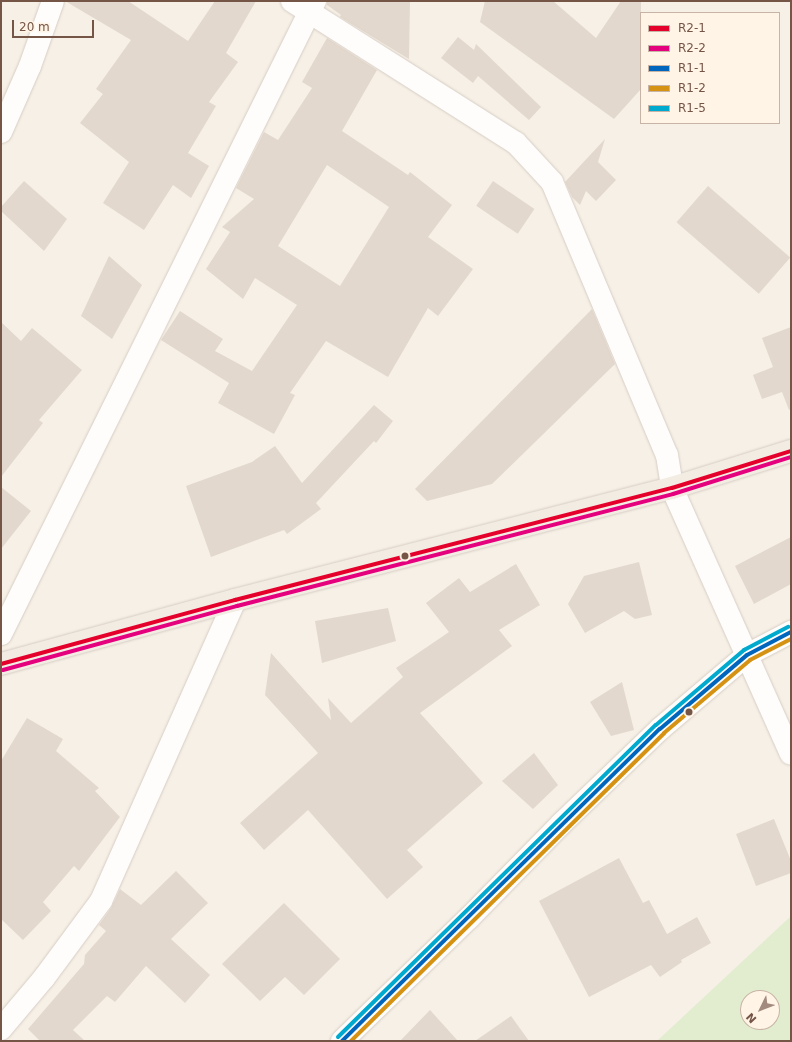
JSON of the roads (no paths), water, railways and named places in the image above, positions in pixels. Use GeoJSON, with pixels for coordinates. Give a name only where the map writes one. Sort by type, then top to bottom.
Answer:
{"type":"FeatureCollection","features":[{"type":"Feature","properties":{"kind":"main road"},"geometry":{"type":"LineString","coordinates":[[1,664],[235,600],[672,488],[791,451]]}},
{"type":"Feature","properties":{"kind":"street"},"geometry":{"type":"LineString","coordinates":[[1,132],[30,66],[53,1]]}},
{"type":"Feature","properties":{"kind":"street"},"geometry":{"type":"LineString","coordinates":[[1,634],[306,5],[516,143],[552,182],[667,455],[672,488],[791,754]]}},
{"type":"Feature","properties":{"kind":"street"},"geometry":{"type":"LineString","coordinates":[[1,1029],[44,978],[101,901],[235,600]]}},
{"type":"Feature","properties":{"kind":"street"},"geometry":{"type":"LineString","coordinates":[[342,1041],[469,918],[560,824],[660,729],[747,655],[791,632]]}}]}
